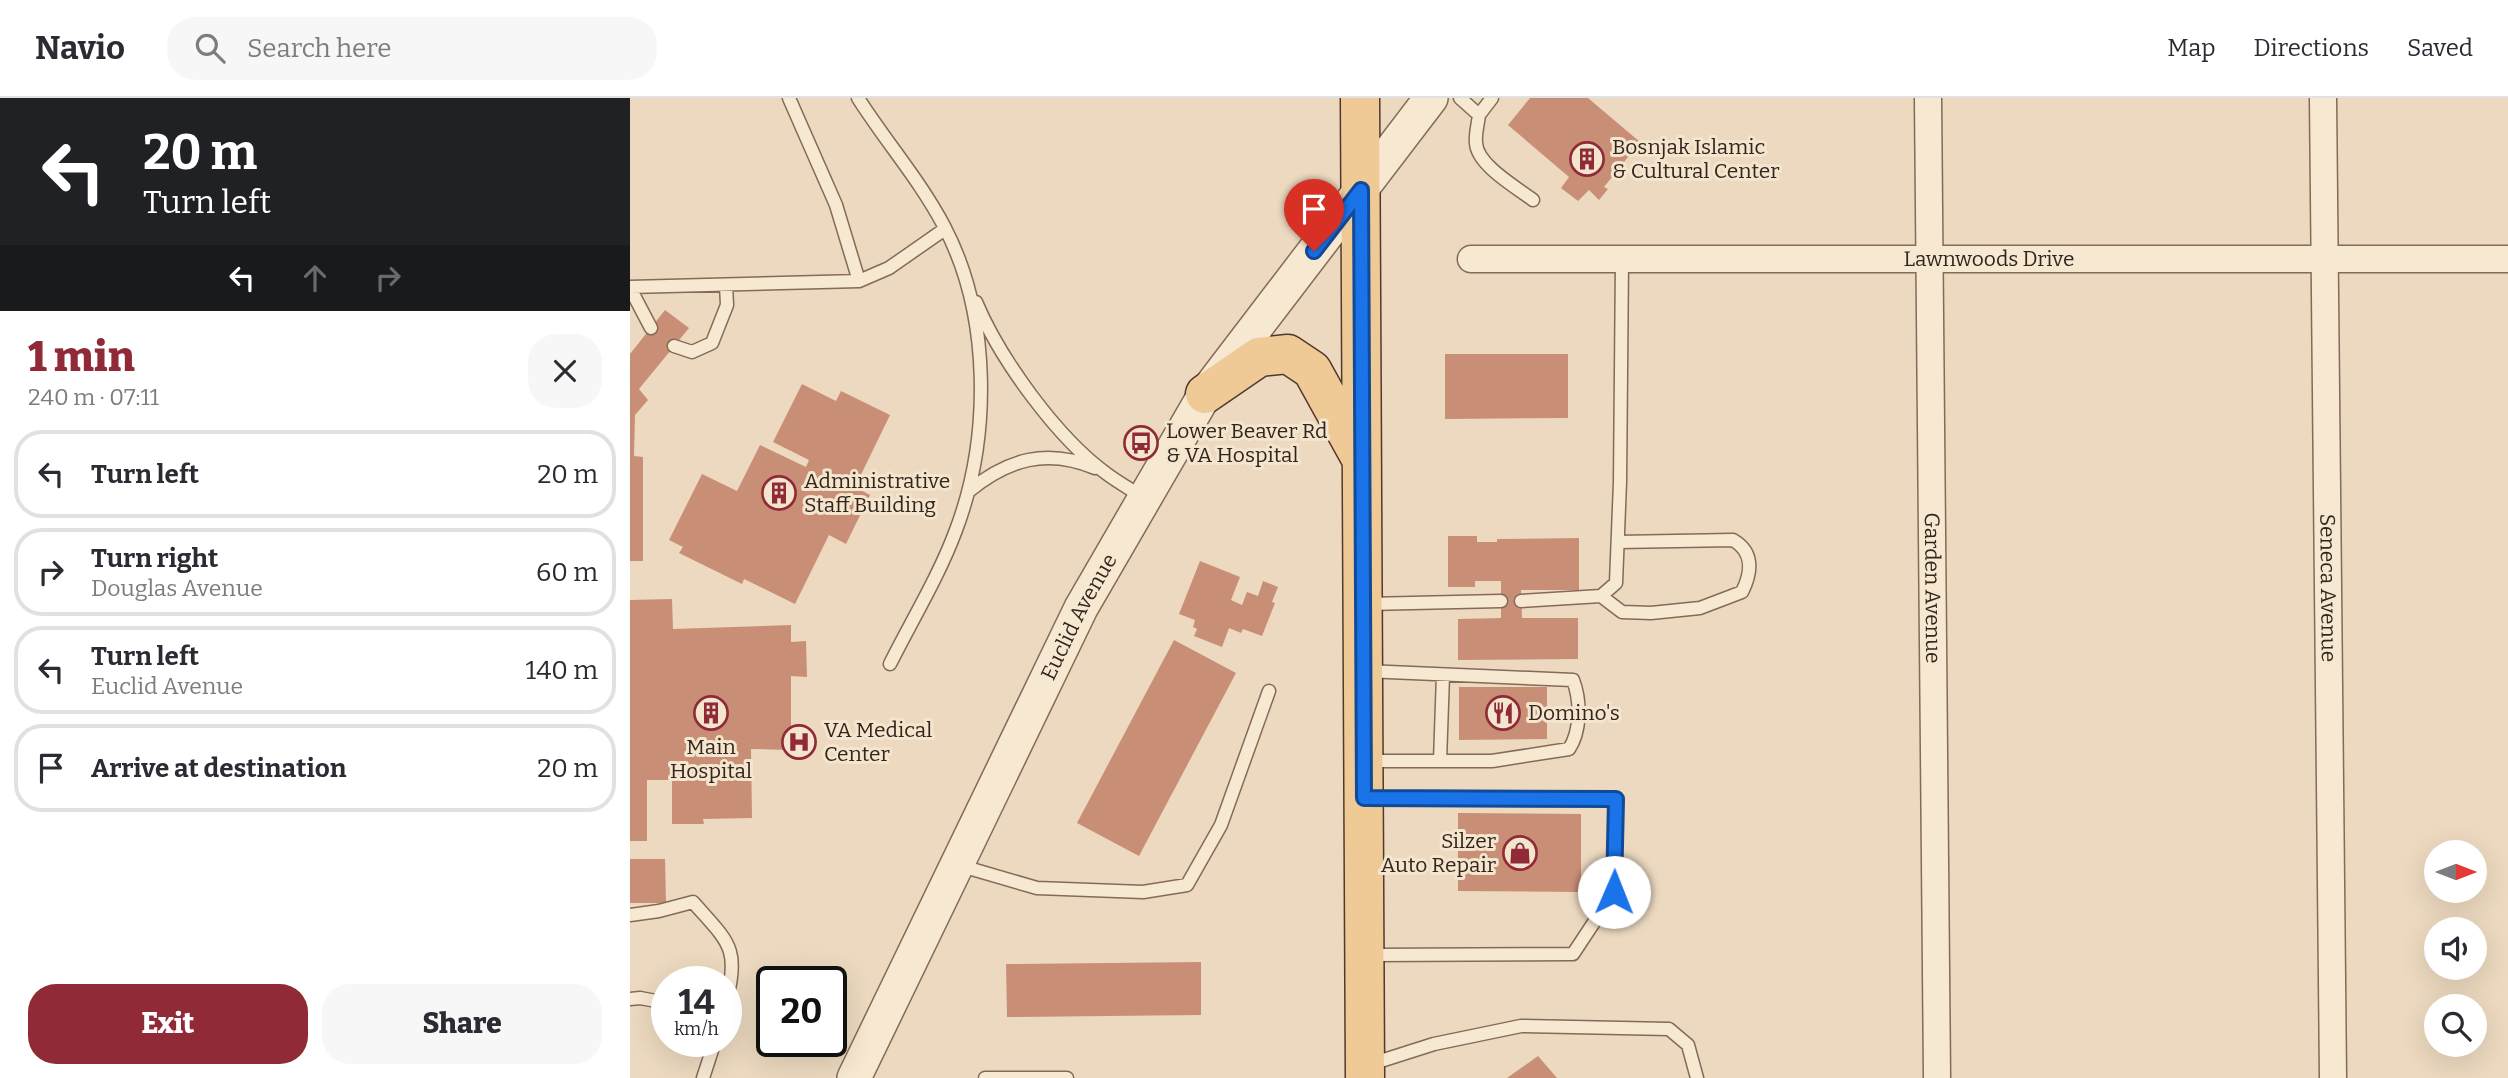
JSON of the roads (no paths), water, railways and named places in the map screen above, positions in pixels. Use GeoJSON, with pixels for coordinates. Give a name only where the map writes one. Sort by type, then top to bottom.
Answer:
{"type":"FeatureCollection","features":[{"type":"Feature","properties":{"kind":"main road"},"geometry":{"type":"LineString","coordinates":[[1360,98],[1365,1072]]}},
{"type":"Feature","properties":{"kind":"main road"},"geometry":{"type":"LineString","coordinates":[[1205,394],[1259,357],[1288,354],[1312,370],[1362,460]]}},
{"type":"Feature","properties":{"kind":"street","name":"Euclid Avenue"},"geometry":{"type":"LineString","coordinates":[[854,1078],[1081,608],[1205,394],[1431,98]]}},
{"type":"Feature","properties":{"kind":"street","name":"Garden Avenue"},"geometry":{"type":"LineString","coordinates":[[1928,98],[1937,1078]]}},
{"type":"Feature","properties":{"kind":"street","name":"Seneca Avenue"},"geometry":{"type":"LineString","coordinates":[[2323,98],[2333,1078]]}},
{"type":"Feature","properties":{"kind":"street","name":"Lawnwoods Drive"},"geometry":{"type":"LineString","coordinates":[[1471,259],[2508,259]]}},
{"type":"Feature","properties":{"kind":"lane"},"geometry":{"type":"LineString","coordinates":[[789,98],[836,205],[859,281]]}},
{"type":"Feature","properties":{"kind":"lane"},"geometry":{"type":"LineString","coordinates":[[858,98],[921,185],[946,229],[993,338],[1026,388],[1063,433],[1105,473]]}},
{"type":"Feature","properties":{"kind":"lane"},"geometry":{"type":"LineString","coordinates":[[1460,98],[1479,115]]}},
{"type":"Feature","properties":{"kind":"lane"},"geometry":{"type":"LineString","coordinates":[[1492,98],[1479,115],[1476,145],[1489,167],[1533,200]]}},
{"type":"Feature","properties":{"kind":"lane"},"geometry":{"type":"LineString","coordinates":[[651,328],[630,288],[859,281],[889,268],[946,229]]}},
{"type":"Feature","properties":{"kind":"lane"},"geometry":{"type":"LineString","coordinates":[[1521,601],[1601,596],[1616,583],[1622,260]]}},
{"type":"Feature","properties":{"kind":"lane"},"geometry":{"type":"LineString","coordinates":[[890,664],[951,542],[968,491],[980,429],[981,382],[977,329],[961,267]]}},
{"type":"Feature","properties":{"kind":"lane"},"geometry":{"type":"LineString","coordinates":[[674,346],[692,352],[712,343],[727,305],[726,285]]}},
{"type":"Feature","properties":{"kind":"lane"},"geometry":{"type":"LineString","coordinates":[[968,491],[989,474],[1017,462],[1047,457],[1077,461],[1105,473],[1145,498]]}},
{"type":"Feature","properties":{"kind":"lane"},"geometry":{"type":"LineString","coordinates":[[1601,596],[1622,612],[1651,613],[1700,608],[1742,592],[1749,578],[1749,560],[1744,546],[1733,540],[1618,542]]}},
{"type":"Feature","properties":{"kind":"lane"},"geometry":{"type":"LineString","coordinates":[[1363,605],[1502,601]]}},
{"type":"Feature","properties":{"kind":"lane"},"geometry":{"type":"LineString","coordinates":[[1363,671],[1573,680],[1577,691],[1578,736],[1569,749],[1492,761],[1440,761],[1363,779]]}},
{"type":"Feature","properties":{"kind":"lane"},"geometry":{"type":"LineString","coordinates":[[1440,761],[1443,675]]}},
{"type":"Feature","properties":{"kind":"lane"},"geometry":{"type":"LineString","coordinates":[[957,865],[1037,888],[1143,892],[1187,885],[1221,825],[1269,691]]}},
{"type":"Feature","properties":{"kind":"lane"},"geometry":{"type":"LineString","coordinates":[[1363,779],[1616,799],[1614,892],[1573,954],[1364,956]]}},
{"type":"Feature","properties":{"kind":"lane"},"geometry":{"type":"LineString","coordinates":[[630,915],[693,902],[729,944],[732,966]]}},
{"type":"Feature","properties":{"kind":"lane"},"geometry":{"type":"LineString","coordinates":[[630,999],[651,1000]]}},
{"type":"Feature","properties":{"kind":"lane"},"geometry":{"type":"LineString","coordinates":[[1365,1072],[1434,1044],[1521,1026],[1669,1028],[1688,1045],[1697,1078]]}},
{"type":"Feature","properties":{"kind":"lane"},"geometry":{"type":"LineString","coordinates":[[703,1078],[710,1057]]}},
{"type":"Feature","properties":{"kind":"lane"},"geometry":{"type":"LineString","coordinates":[[985,1078],[1067,1078]]}},
{"type":"Feature","properties":{"kind":"place","name":"Bosnjak Islamic & Cultural Center"},"geometry":{"type":"Point","coordinates":[1587,159]}},
{"type":"Feature","properties":{"kind":"place","name":"Lower Beaver Rd & VA Hospital"},"geometry":{"type":"Point","coordinates":[1141,443]}},
{"type":"Feature","properties":{"kind":"place","name":"Administrative Staff Building"},"geometry":{"type":"Point","coordinates":[779,493]}},
{"type":"Feature","properties":{"kind":"place","name":"Main Hospital"},"geometry":{"type":"Point","coordinates":[711,713]}},
{"type":"Feature","properties":{"kind":"place","name":"Domino's"},"geometry":{"type":"Point","coordinates":[1503,713]}},
{"type":"Feature","properties":{"kind":"place","name":"VA Medical Center"},"geometry":{"type":"Point","coordinates":[799,742]}},
{"type":"Feature","properties":{"kind":"place","name":"Silzer Auto Repair"},"geometry":{"type":"Point","coordinates":[1520,853]}}]}
